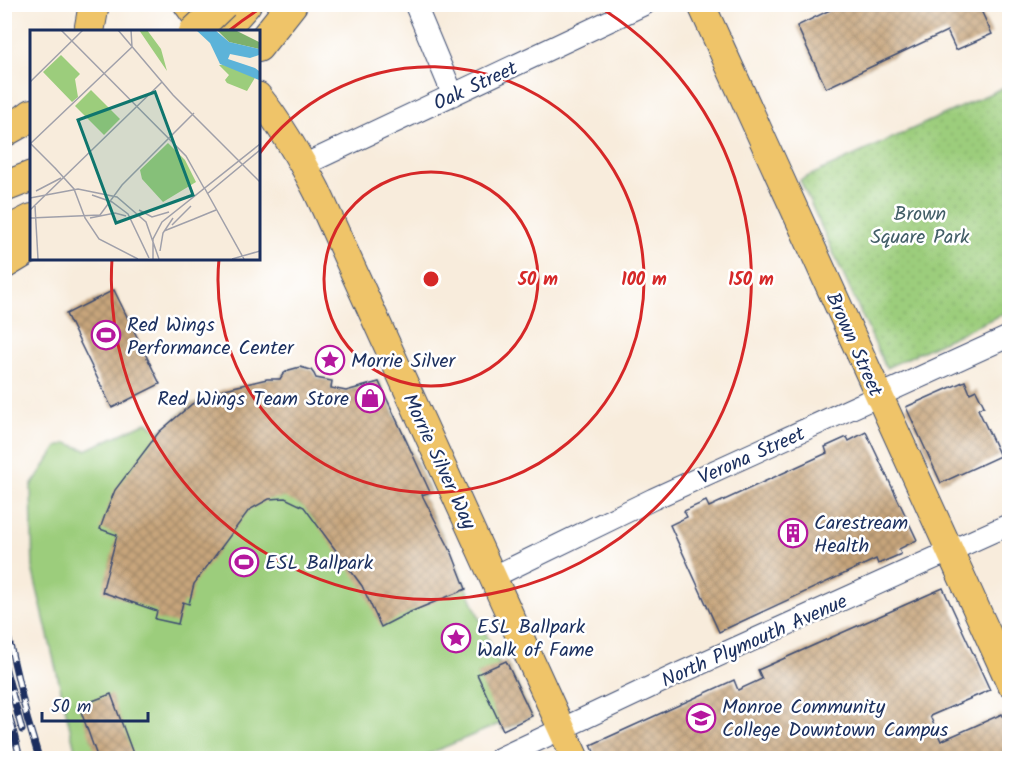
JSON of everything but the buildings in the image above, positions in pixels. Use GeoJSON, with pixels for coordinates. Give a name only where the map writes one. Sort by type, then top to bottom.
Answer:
{"type":"FeatureCollection","features":[{"type":"Feature","properties":{"kind":"highway"},"geometry":{"type":"LineString","coordinates":[[89,30],[94,4]]}},
{"type":"Feature","properties":{"kind":"highway"},"geometry":{"type":"LineString","coordinates":[[262,43],[292,4]]}},
{"type":"Feature","properties":{"kind":"highway"},"geometry":{"type":"LineString","coordinates":[[197,30],[237,6]]}},
{"type":"Feature","properties":{"kind":"highway"},"geometry":{"type":"LineString","coordinates":[[222,30],[237,6]]}},
{"type":"Feature","properties":{"kind":"highway"},"geometry":{"type":"LineString","coordinates":[[4,132],[30,116]]}},
{"type":"Feature","properties":{"kind":"highway"},"geometry":{"type":"LineString","coordinates":[[4,145],[30,135]]}},
{"type":"Feature","properties":{"kind":"highway"},"geometry":{"type":"LineString","coordinates":[[4,187],[30,177]]}},
{"type":"Feature","properties":{"kind":"highway"},"geometry":{"type":"LineString","coordinates":[[4,233],[30,220]]}},
{"type":"Feature","properties":{"kind":"highway"},"geometry":{"type":"LineString","coordinates":[[4,264],[30,247]]}},
{"type":"Feature","properties":{"kind":"main road"},"geometry":{"type":"LineString","coordinates":[[187,4],[206,30]]}},
{"type":"Feature","properties":{"kind":"main road","name":"Brown Street"},"geometry":{"type":"LineString","coordinates":[[701,4],[1010,683]]}},
{"type":"Feature","properties":{"kind":"main road","name":"Morrie Silver Way"},"geometry":{"type":"LineString","coordinates":[[260,99],[280,125],[317,191],[575,759]]}},
{"type":"Feature","properties":{"kind":"street"},"geometry":{"type":"LineString","coordinates":[[415,4],[453,95]]}},
{"type":"Feature","properties":{"kind":"street","name":"Oak Street"},"geometry":{"type":"LineString","coordinates":[[304,165],[645,4]]}},
{"type":"Feature","properties":{"kind":"street","name":"Verona Street"},"geometry":{"type":"LineString","coordinates":[[493,577],[652,499],[1010,336]]}},
{"type":"Feature","properties":{"kind":"street","name":"North Plymouth Avenue"},"geometry":{"type":"LineString","coordinates":[[500,759],[695,666],[1010,524]]}},
{"type":"Feature","properties":{"kind":"green space","name":"Brown Square Park"},"geometry":{"type":"Polygon","coordinates":[[[1009,85],[1009,311],[886,368],[800,180],[1009,85]]]}},
{"type":"Feature","properties":{"kind":"green space","name":"ESL Ballpark"},"geometry":{"type":"Polygon","coordinates":[[[300,367],[310,370],[316,378],[332,381],[331,389],[346,391],[379,382],[430,492],[422,496],[452,553],[499,664],[506,661],[532,716],[503,730],[499,724],[419,758],[77,758],[33,572],[31,486],[57,447],[67,443],[86,450],[147,422],[159,432],[192,404],[267,379],[280,379],[288,371],[300,367]]]}},
{"type":"Feature","properties":{"kind":"railway"},"geometry":{"type":"LineString","coordinates":[[4,619],[27,718],[39,758]]}},
{"type":"Feature","properties":{"kind":"railway"},"geometry":{"type":"LineString","coordinates":[[4,663],[22,730]]}},
{"type":"Feature","properties":{"kind":"railway"},"geometry":{"type":"LineString","coordinates":[[10,718],[20,758]]}},
{"type":"Feature","properties":{"kind":"place","name":"Red Wings Performance Center"},"geometry":{"type":"Point","coordinates":[106,335]}},
{"type":"Feature","properties":{"kind":"place","name":"Morrie Silver"},"geometry":{"type":"Point","coordinates":[330,360]}},
{"type":"Feature","properties":{"kind":"place","name":"Red Wings Team Store"},"geometry":{"type":"Point","coordinates":[370,398]}},
{"type":"Feature","properties":{"kind":"place","name":"Carestream Health"},"geometry":{"type":"Point","coordinates":[793,533]}},
{"type":"Feature","properties":{"kind":"place","name":"ESL Ballpark"},"geometry":{"type":"Point","coordinates":[244,562]}},
{"type":"Feature","properties":{"kind":"place","name":"ESL Ballpark Walk of Fame"},"geometry":{"type":"Point","coordinates":[456,638]}},
{"type":"Feature","properties":{"kind":"place","name":"Monroe Community College Downtown Campus"},"geometry":{"type":"Point","coordinates":[701,718]}}]}
